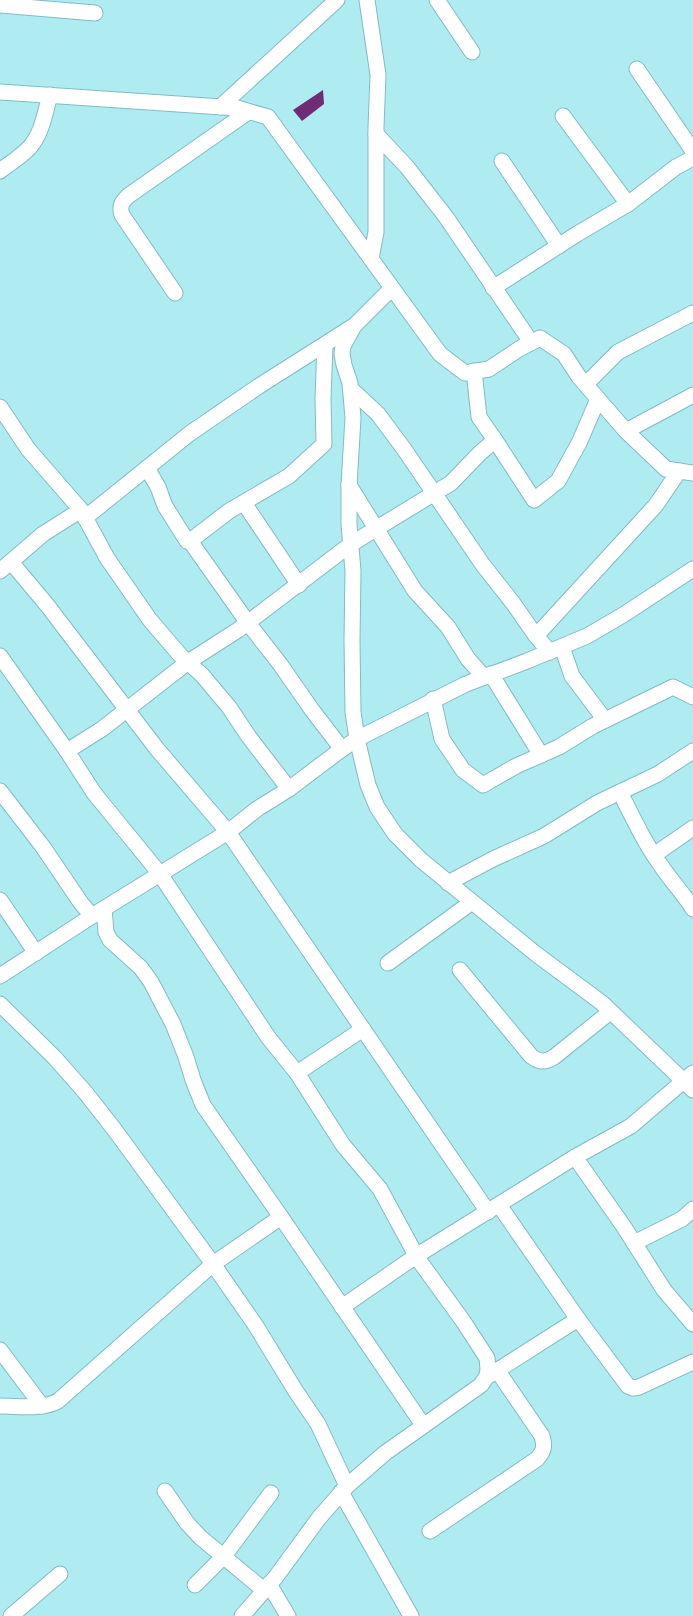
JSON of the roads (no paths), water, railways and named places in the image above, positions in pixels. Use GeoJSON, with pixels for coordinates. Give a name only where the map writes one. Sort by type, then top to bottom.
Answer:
{"type":"FeatureCollection","features":[{"type":"Feature","properties":{"kind":"street"},"geometry":{"type":"LineString","coordinates":[[220,107],[336,0]]}},
{"type":"Feature","properties":{"kind":"street"},"geometry":{"type":"LineString","coordinates":[[367,0],[378,74],[376,134],[376,232],[371,259]]}},
{"type":"Feature","properties":{"kind":"street"},"geometry":{"type":"LineString","coordinates":[[437,0],[472,52]]}},
{"type":"Feature","properties":{"kind":"street"},"geometry":{"type":"LineString","coordinates":[[0,5],[95,13]]}},
{"type":"Feature","properties":{"kind":"street"},"geometry":{"type":"LineString","coordinates":[[637,69],[693,152]]}},
{"type":"Feature","properties":{"kind":"street"},"geometry":{"type":"LineString","coordinates":[[0,92],[237,108],[268,117],[440,354],[465,373],[489,369],[518,349],[540,338],[564,354],[598,399],[626,430],[666,469],[686,472]]}},
{"type":"Feature","properties":{"kind":"street"},"geometry":{"type":"LineString","coordinates":[[0,171],[29,148],[35,140],[40,130],[50,95]]}},
{"type":"Feature","properties":{"kind":"street"},"geometry":{"type":"LineString","coordinates":[[175,293],[122,215],[120,210],[121,205],[128,196],[248,112]]}},
{"type":"Feature","properties":{"kind":"street"},"geometry":{"type":"LineString","coordinates":[[563,116],[628,204]]}},
{"type":"Feature","properties":{"kind":"street"},"geometry":{"type":"LineString","coordinates":[[376,134],[407,167],[446,217],[531,342]]}},
{"type":"Feature","properties":{"kind":"street"},"geometry":{"type":"LineString","coordinates":[[493,288],[628,204],[676,167],[693,158]]}},
{"type":"Feature","properties":{"kind":"street"},"geometry":{"type":"LineString","coordinates":[[502,161],[559,246]]}},
{"type":"Feature","properties":{"kind":"street"},"geometry":{"type":"LineString","coordinates":[[392,288],[354,326],[259,386],[189,434],[147,468],[83,514],[43,534],[3,567],[47,605],[157,749],[228,832],[364,1029],[494,1208],[628,1386],[633,1388],[639,1387],[693,1362]]}},
{"type":"Feature","properties":{"kind":"street"},"geometry":{"type":"LineString","coordinates":[[586,384],[618,352],[693,313]]}},
{"type":"Feature","properties":{"kind":"street"},"geometry":{"type":"LineString","coordinates":[[342,1307],[416,1256],[575,1157],[631,1126],[690,1081],[610,1012],[421,860],[395,834],[377,807],[368,785],[357,739],[353,712],[353,571],[349,524],[349,485],[353,418],[351,389],[342,354],[344,346],[354,326]]}},
{"type":"Feature","properties":{"kind":"street"},"geometry":{"type":"LineString","coordinates":[[190,541],[229,511],[289,476],[324,444],[323,398],[325,345]]}},
{"type":"Feature","properties":{"kind":"street"},"geometry":{"type":"LineString","coordinates":[[474,371],[479,417],[534,500],[558,481],[579,443],[598,399]]}},
{"type":"Feature","properties":{"kind":"street"},"geometry":{"type":"LineString","coordinates":[[351,389],[378,414],[483,565],[513,603],[536,636],[556,649],[572,676],[605,720]]}},
{"type":"Feature","properties":{"kind":"street"},"geometry":{"type":"LineString","coordinates":[[626,430],[693,394]]}},
{"type":"Feature","properties":{"kind":"street"},"geometry":{"type":"LineString","coordinates":[[0,407],[28,449],[83,514],[107,558],[150,620],[188,662],[202,675],[229,707],[249,737],[289,789]]}},
{"type":"Feature","properties":{"kind":"street"},"geometry":{"type":"LineString","coordinates":[[67,751],[102,729],[188,662],[248,622],[299,585],[351,544],[451,484],[480,453],[495,440]]}},
{"type":"Feature","properties":{"kind":"street"},"geometry":{"type":"LineString","coordinates":[[147,468],[158,487],[165,506],[187,540],[190,541],[342,749]]}},
{"type":"Feature","properties":{"kind":"street"},"geometry":{"type":"LineString","coordinates":[[536,636],[686,472]]}},
{"type":"Feature","properties":{"kind":"street"},"geometry":{"type":"LineString","coordinates":[[349,485],[415,591],[448,627],[468,659],[488,676],[541,755]]}},
{"type":"Feature","properties":{"kind":"street"},"geometry":{"type":"LineString","coordinates":[[244,502],[299,585]]}},
{"type":"Feature","properties":{"kind":"street"},"geometry":{"type":"LineString","coordinates":[[0,976],[98,912],[228,832],[257,809],[289,789],[357,739],[466,684],[586,636],[622,616],[693,569]]}},
{"type":"Feature","properties":{"kind":"street"},"geometry":{"type":"LineString","coordinates":[[0,656],[67,751],[94,793],[160,874],[268,1037],[297,1073],[343,1145],[380,1189],[416,1256],[463,1321],[487,1358],[488,1369],[542,1436],[544,1446],[543,1452],[537,1459],[430,1531]]}},
{"type":"Feature","properties":{"kind":"street"},"geometry":{"type":"LineString","coordinates":[[434,699],[442,739],[463,770],[483,785],[516,766],[559,747],[605,720],[673,687],[693,697]]}},
{"type":"Feature","properties":{"kind":"street"},"geometry":{"type":"LineString","coordinates":[[448,883],[493,859],[544,836],[597,803],[658,774],[693,751]]}},
{"type":"Feature","properties":{"kind":"street"},"geometry":{"type":"LineString","coordinates":[[620,792],[638,830],[662,867],[693,909]]}},
{"type":"Feature","properties":{"kind":"street"},"geometry":{"type":"LineString","coordinates":[[1,794],[43,847],[81,903],[98,912],[110,940],[141,968],[151,982],[173,1024],[203,1106],[281,1217],[423,1426]]}},
{"type":"Feature","properties":{"kind":"street"},"geometry":{"type":"LineString","coordinates":[[654,855],[693,828]]}},
{"type":"Feature","properties":{"kind":"street"},"geometry":{"type":"LineString","coordinates":[[0,900],[36,953]]}},
{"type":"Feature","properties":{"kind":"street"},"geometry":{"type":"LineString","coordinates":[[388,963],[472,902]]}},
{"type":"Feature","properties":{"kind":"street"},"geometry":{"type":"LineString","coordinates":[[460,970],[531,1056],[542,1062],[554,1057],[610,1012]]}},
{"type":"Feature","properties":{"kind":"street"},"geometry":{"type":"LineString","coordinates":[[0,1004],[54,1058],[85,1092],[213,1264],[256,1326],[295,1390],[318,1424],[344,1489],[411,1616]]}},
{"type":"Feature","properties":{"kind":"street"},"geometry":{"type":"LineString","coordinates":[[297,1073],[364,1029]]}},
{"type":"Feature","properties":{"kind":"street"},"geometry":{"type":"LineString","coordinates":[[575,1157],[634,1243],[664,1290],[693,1324]]}},
{"type":"Feature","properties":{"kind":"street"},"geometry":{"type":"LineString","coordinates":[[634,1243],[682,1219],[693,1209]]}},
{"type":"Feature","properties":{"kind":"street"},"geometry":{"type":"LineString","coordinates":[[0,1406],[42,1406],[52,1404],[69,1391],[213,1264],[281,1217]]}},
{"type":"Feature","properties":{"kind":"street"},"geometry":{"type":"LineString","coordinates":[[242,1616],[267,1588],[318,1518],[344,1489],[385,1453],[454,1403],[472,1392],[492,1373],[578,1319]]}},
{"type":"Feature","properties":{"kind":"street"},"geometry":{"type":"LineString","coordinates":[[0,1350],[42,1406]]}},
{"type":"Feature","properties":{"kind":"street"},"geometry":{"type":"LineString","coordinates":[[165,1491],[196,1532],[224,1556],[267,1588],[288,1616]]}},
{"type":"Feature","properties":{"kind":"street"},"geometry":{"type":"LineString","coordinates":[[195,1585],[224,1556],[271,1492]]}},
{"type":"Feature","properties":{"kind":"street"},"geometry":{"type":"LineString","coordinates":[[11,1616],[60,1574]]}}]}
